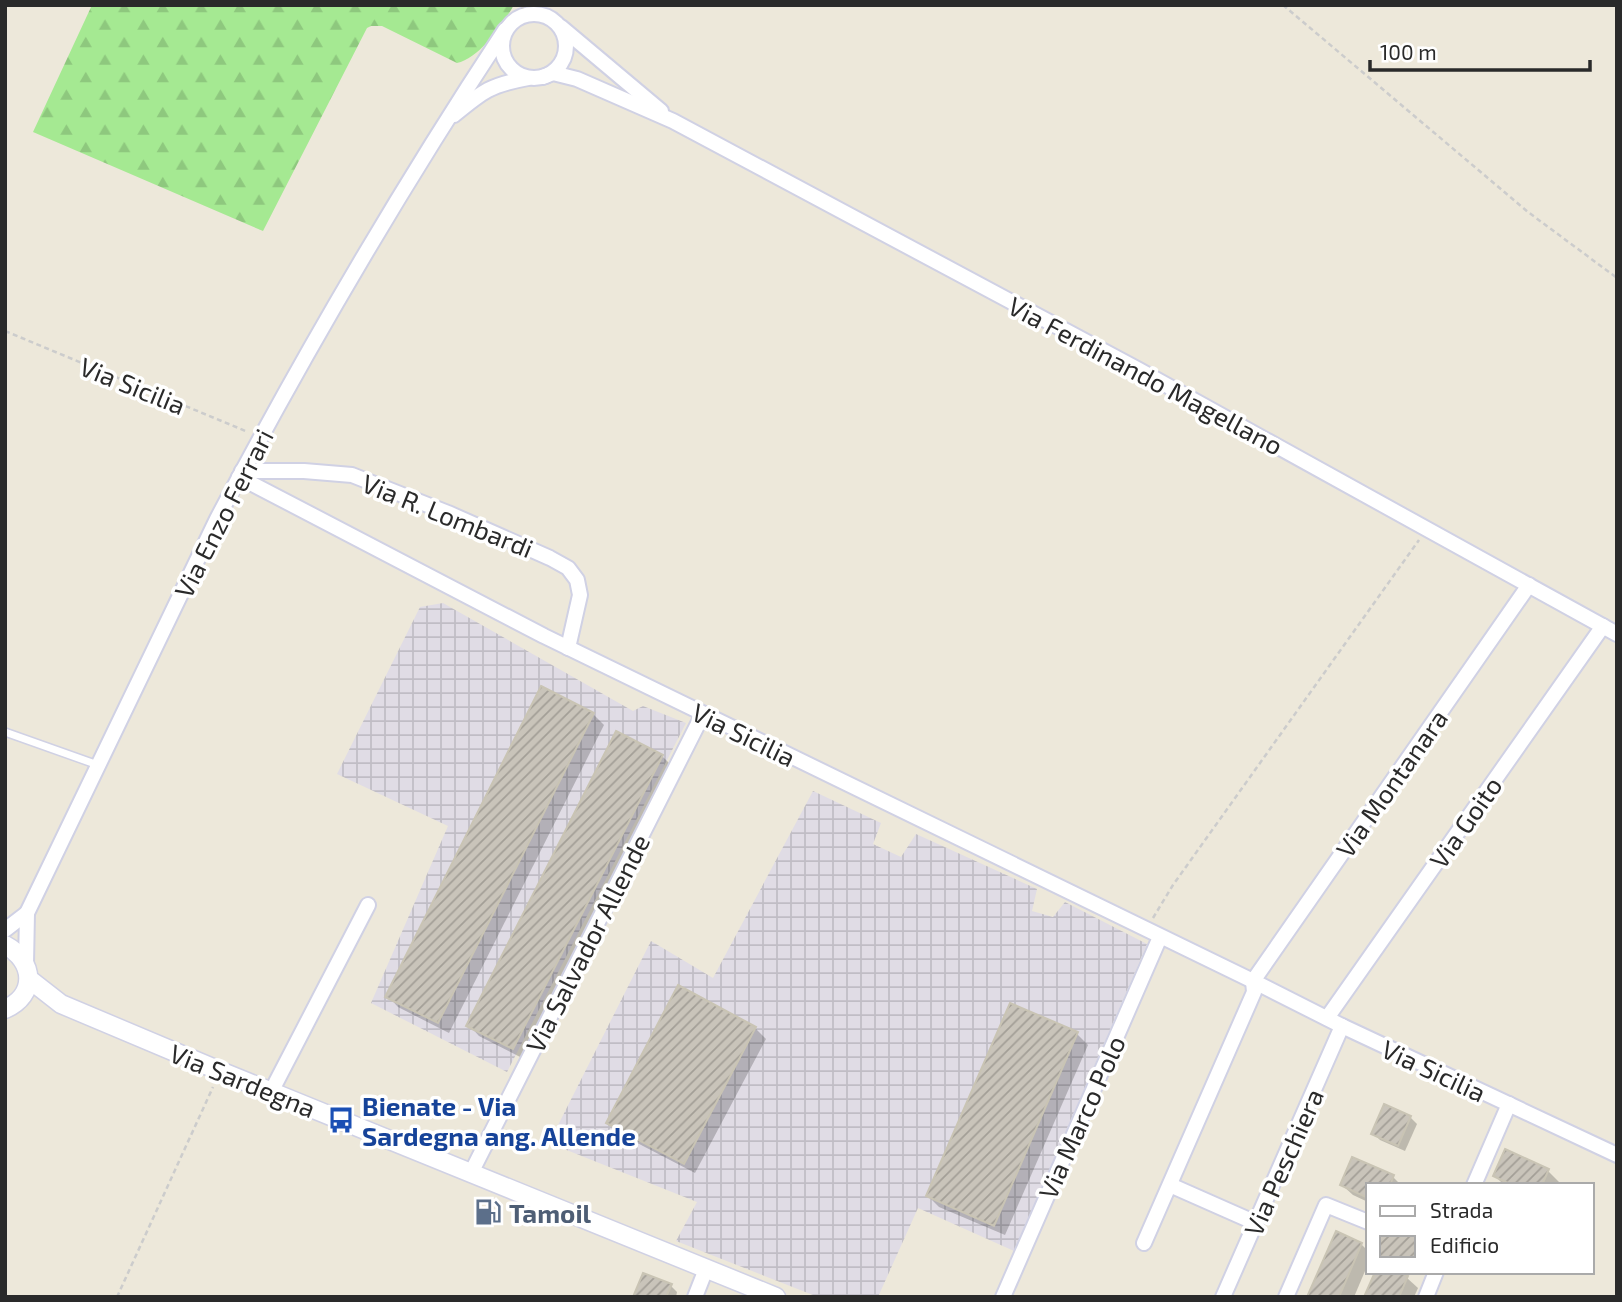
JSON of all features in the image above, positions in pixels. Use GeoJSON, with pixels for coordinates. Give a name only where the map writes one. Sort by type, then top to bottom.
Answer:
{"type":"FeatureCollection","features":[{"type":"Feature","properties":{"kind":"street"},"geometry":{"type":"LineString","coordinates":[[523,10],[544,15],[560,26],[565,35],[566,46],[560,65],[552,72],[536,77],[520,75],[511,69],[505,60],[502,40],[505,30],[523,10]]}},
{"type":"Feature","properties":{"kind":"street","name":"Via Ferdinando Magellano"},"geometry":{"type":"LineString","coordinates":[[560,26],[673,121]]}},
{"type":"Feature","properties":{"kind":"street","name":"Via Enzo Ferrari"},"geometry":{"type":"LineString","coordinates":[[27,971],[27,913],[217,519],[347,284],[442,125],[505,30]]}},
{"type":"Feature","properties":{"kind":"street","name":"Via Ferdinando Magellano"},"geometry":{"type":"LineString","coordinates":[[536,77],[553,73],[577,79],[673,121],[1127,363],[1617,634]]}},
{"type":"Feature","properties":{"kind":"street","name":"Via Enzo Ferrari"},"geometry":{"type":"LineString","coordinates":[[442,125],[492,86],[536,77]]}},
{"type":"Feature","properties":{"kind":"street","name":"Via R. Lombardi"},"geometry":{"type":"LineString","coordinates":[[240,474],[304,471],[352,475],[550,558],[568,568],[577,580],[579,588],[580,595],[568,648]]}},
{"type":"Feature","properties":{"kind":"street","name":"Via Sicilia"},"geometry":{"type":"LineString","coordinates":[[240,474],[568,648],[1342,1026],[1616,1154]]}},
{"type":"Feature","properties":{"kind":"street","name":"Via Montanara"},"geometry":{"type":"LineString","coordinates":[[1253,981],[1529,585]]}},
{"type":"Feature","properties":{"kind":"street","name":"Via Goito"},"geometry":{"type":"LineString","coordinates":[[1327,1018],[1603,626]]}},
{"type":"Feature","properties":{"kind":"street","name":"Via Salvador Allende"},"geometry":{"type":"LineString","coordinates":[[471,1173],[703,713]]}},
{"type":"Feature","properties":{"kind":"street"},"geometry":{"type":"LineString","coordinates":[[271,1092],[368,905]]}},
{"type":"Feature","properties":{"kind":"street","name":"Via Enzo Ferrari"},"geometry":{"type":"LineString","coordinates":[[5,930],[27,913]]}},
{"type":"Feature","properties":{"kind":"street","name":"Via Marco Polo"},"geometry":{"type":"LineString","coordinates":[[1003,1297],[1160,937]]}},
{"type":"Feature","properties":{"kind":"street","name":"Via Sardegna"},"geometry":{"type":"LineString","coordinates":[[5,945],[19,954],[27,971],[61,1004],[776,1297]]}},
{"type":"Feature","properties":{"kind":"street"},"geometry":{"type":"LineString","coordinates":[[11,1006],[27,988],[27,971]]}},
{"type":"Feature","properties":{"kind":"street"},"geometry":{"type":"LineString","coordinates":[[1144,1242],[1254,992],[1253,981]]}},
{"type":"Feature","properties":{"kind":"street","name":"Via Sardegna"},"geometry":{"type":"LineString","coordinates":[[11,1006],[61,1004]]}},
{"type":"Feature","properties":{"kind":"street","name":"Via Peschiera"},"geometry":{"type":"LineString","coordinates":[[1223,1297],[1342,1026]]}},
{"type":"Feature","properties":{"kind":"street"},"geometry":{"type":"LineString","coordinates":[[1475,1183],[1509,1104]]}},
{"type":"Feature","properties":{"kind":"street"},"geometry":{"type":"LineString","coordinates":[[1170,1185],[1256,1223]]}},
{"type":"Feature","properties":{"kind":"street"},"geometry":{"type":"LineString","coordinates":[[1286,1297],[1326,1205],[1366,1221]]}},
{"type":"Feature","properties":{"kind":"street"},"geometry":{"type":"LineString","coordinates":[[695,1297],[706,1269]]}},
{"type":"Feature","properties":{"kind":"street"},"geometry":{"type":"LineString","coordinates":[[1426,1297],[1435,1274]]}},
{"type":"Feature","properties":{"kind":"lane"},"geometry":{"type":"LineString","coordinates":[[5,732],[98,765]]}},
{"type":"Feature","properties":{"kind":"path"},"geometry":{"type":"LineString","coordinates":[[1283,5],[1528,212],[1617,278]]}},
{"type":"Feature","properties":{"kind":"path","name":"Via Sicilia"},"geometry":{"type":"LineString","coordinates":[[5,331],[261,438]]}},
{"type":"Feature","properties":{"kind":"path"},"geometry":{"type":"LineString","coordinates":[[1145,930],[1173,885],[1427,528]]}},
{"type":"Feature","properties":{"kind":"path"},"geometry":{"type":"LineString","coordinates":[[117,1297],[220,1071]]}},
{"type":"Feature","properties":{"kind":"shaded area"},"geometry":{"type":"Polygon","coordinates":[[[443,603],[633,711],[643,706],[686,723],[507,1072],[371,1003],[448,826],[337,774],[420,607],[443,603]]]}},
{"type":"Feature","properties":{"kind":"shaded area"},"geometry":{"type":"Polygon","coordinates":[[[813,791],[881,823],[873,844],[901,857],[916,834],[1037,889],[1032,911],[1053,917],[1065,902],[1147,944],[1014,1251],[918,1208],[878,1297],[818,1297],[676,1241],[697,1202],[549,1143],[651,941],[713,978],[813,791]]]}},
{"type":"Feature","properties":{"kind":"green space"},"geometry":{"type":"Polygon","coordinates":[[[92,5],[514,5],[482,48],[457,63],[382,26],[367,28],[263,231],[33,132],[92,5]]]}},
{"type":"Feature","properties":{"kind":"building"},"geometry":{"type":"Polygon","coordinates":[[[541,686],[594,713],[438,1023],[385,997],[541,686]]]}},
{"type":"Feature","properties":{"kind":"building"},"geometry":{"type":"Polygon","coordinates":[[[616,731],[663,755],[513,1049],[466,1026],[616,731]]]}},
{"type":"Feature","properties":{"kind":"building"},"geometry":{"type":"Polygon","coordinates":[[[678,985],[756,1027],[684,1164],[606,1123],[678,985]]]}},
{"type":"Feature","properties":{"kind":"building"},"geometry":{"type":"Polygon","coordinates":[[[1010,1003],[1078,1032],[994,1226],[926,1196],[1010,1003]]]}},
{"type":"Feature","properties":{"kind":"building"},"geometry":{"type":"Polygon","coordinates":[[[1384,1104],[1411,1116],[1398,1146],[1371,1134],[1384,1104]]]}},
{"type":"Feature","properties":{"kind":"building"},"geometry":{"type":"Polygon","coordinates":[[[1505,1149],[1549,1169],[1543,1183],[1508,1183],[1493,1176],[1505,1149]]]}},
{"type":"Feature","properties":{"kind":"building"},"geometry":{"type":"Polygon","coordinates":[[[1352,1157],[1394,1175],[1391,1183],[1366,1183],[1366,1197],[1340,1185],[1352,1157]]]}},
{"type":"Feature","properties":{"kind":"building"},"geometry":{"type":"Polygon","coordinates":[[[1336,1231],[1362,1243],[1339,1297],[1307,1297],[1336,1231]]]}},
{"type":"Feature","properties":{"kind":"building"},"geometry":{"type":"Polygon","coordinates":[[[643,1273],[672,1284],[666,1297],[633,1297],[643,1273]]]}},
{"type":"Feature","properties":{"kind":"building"},"geometry":{"type":"Polygon","coordinates":[[[1374,1274],[1408,1276],[1399,1297],[1364,1297],[1374,1274]]]}},
{"type":"Feature","properties":{"kind":"place","name":"Bienate - Via Sardegna ang. Allende"},"geometry":{"type":"Point","coordinates":[341,1120]}},
{"type":"Feature","properties":{"kind":"place","name":"Tamoil"},"geometry":{"type":"Point","coordinates":[488,1212]}}]}
